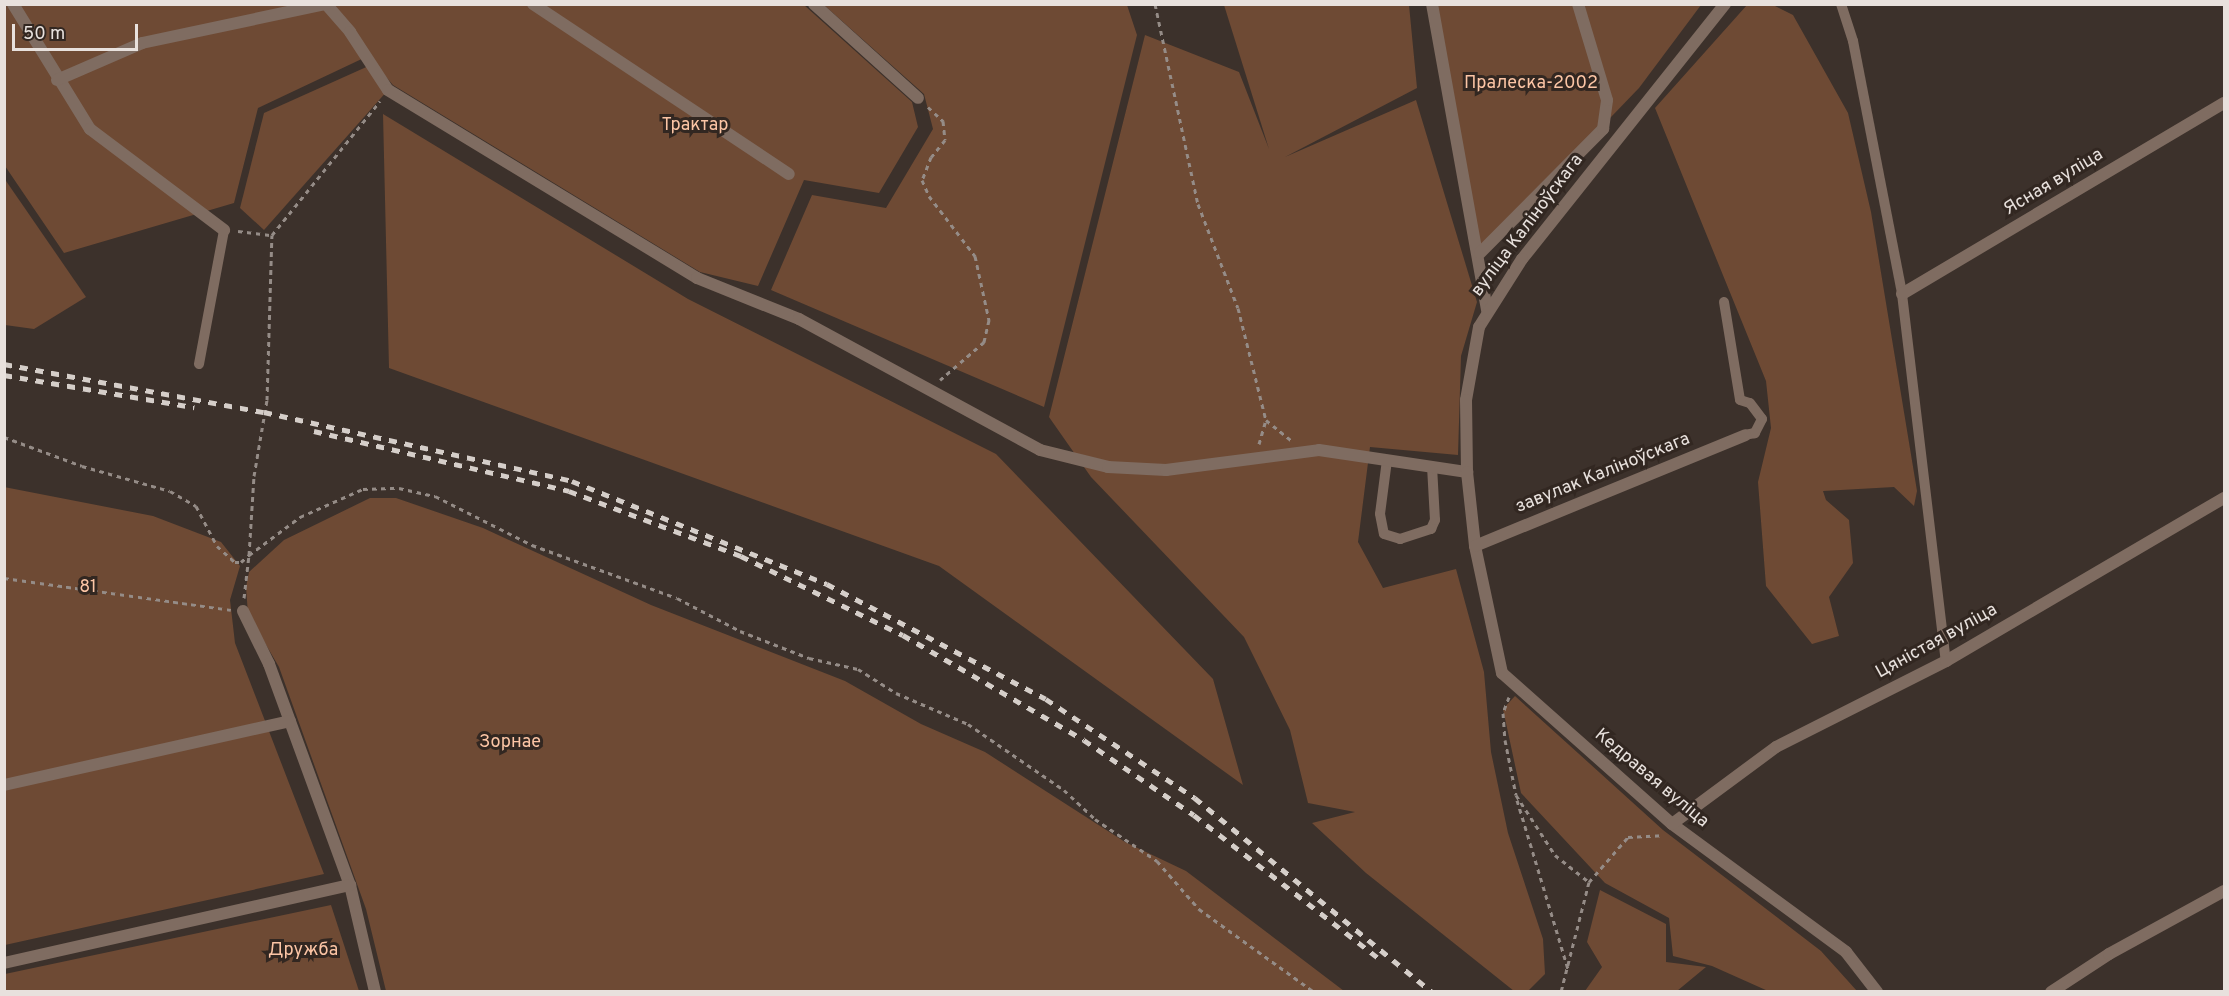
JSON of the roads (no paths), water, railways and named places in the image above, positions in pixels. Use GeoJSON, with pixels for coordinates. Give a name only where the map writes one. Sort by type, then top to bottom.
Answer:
{"type":"FeatureCollection","features":[{"type":"Feature","properties":{"kind":"street"},"geometry":{"type":"LineString","coordinates":[[13,4],[57,80],[90,129],[224,230]]}},
{"type":"Feature","properties":{"kind":"street"},"geometry":{"type":"LineString","coordinates":[[57,80],[142,43],[326,4],[350,32],[388,90],[698,278],[799,320],[1040,450],[1108,467],[1166,470],[1319,450],[1467,472]]}},
{"type":"Feature","properties":{"kind":"street"},"geometry":{"type":"LineString","coordinates":[[533,4],[789,174]]}},
{"type":"Feature","properties":{"kind":"street"},"geometry":{"type":"LineString","coordinates":[[814,4],[918,98]]}},
{"type":"Feature","properties":{"kind":"street"},"geometry":{"type":"LineString","coordinates":[[1432,4],[1480,253],[1487,310]]}},
{"type":"Feature","properties":{"kind":"street"},"geometry":{"type":"LineString","coordinates":[[1480,253],[1603,129],[1607,100],[1578,4]]}},
{"type":"Feature","properties":{"kind":"street","name":"вуліца Каліноўскага"},"geometry":{"type":"LineString","coordinates":[[1475,546],[1467,472],[1471,366],[1487,310],[1522,259],[1725,4]]}},
{"type":"Feature","properties":{"kind":"street","name":"Ясная вуліца"},"geometry":{"type":"LineString","coordinates":[[1902,294],[2224,103]]}},
{"type":"Feature","properties":{"kind":"street","name":"завулак Каліноўскага"},"geometry":{"type":"LineString","coordinates":[[1475,546],[1745,435]]}},
{"type":"Feature","properties":{"kind":"street","name":"Цяністая вуліца"},"geometry":{"type":"LineString","coordinates":[[1672,824],[1776,747],[1946,661],[2224,498]]}},
{"type":"Feature","properties":{"kind":"street","name":"Кедравая вуліца"},"geometry":{"type":"LineString","coordinates":[[1475,546],[1502,673],[1672,824],[1846,952],[1877,992]]}},
{"type":"Feature","properties":{"kind":"street"},"geometry":{"type":"LineString","coordinates":[[243,611],[269,664],[350,885],[375,992]]}},
{"type":"Feature","properties":{"kind":"street"},"geometry":{"type":"LineString","coordinates":[[4,785],[290,721]]}},
{"type":"Feature","properties":{"kind":"street"},"geometry":{"type":"LineString","coordinates":[[4,963],[350,885]]}},
{"type":"Feature","properties":{"kind":"street"},"geometry":{"type":"LineString","coordinates":[[2050,992],[2109,954],[2224,891]]}},
{"type":"Feature","properties":{"kind":"lane"},"geometry":{"type":"LineString","coordinates":[[1841,4],[1853,41],[1902,294],[1946,661]]}},
{"type":"Feature","properties":{"kind":"lane"},"geometry":{"type":"LineString","coordinates":[[200,364],[224,230]]}},
{"type":"Feature","properties":{"kind":"lane"},"geometry":{"type":"LineString","coordinates":[[1724,302],[1740,400],[1750,403],[1762,419],[1755,433],[1745,435]]}},
{"type":"Feature","properties":{"kind":"lane"},"geometry":{"type":"LineString","coordinates":[[1387,460],[1380,514],[1384,534],[1400,538],[1431,529],[1435,520],[1432,467]]}},
{"type":"Feature","properties":{"kind":"railway"},"geometry":{"type":"LineString","coordinates":[[4,364],[264,412],[572,481],[827,584],[1046,699],[1195,798],[1432,992]]}},
{"type":"Feature","properties":{"kind":"railway"},"geometry":{"type":"LineString","coordinates":[[4,375],[194,407]]}},
{"type":"Feature","properties":{"kind":"railway"},"geometry":{"type":"LineString","coordinates":[[314,431],[569,491],[741,556],[903,635],[1084,740],[1194,815],[1377,957]]}},
{"type":"Feature","properties":{"kind":"park label","name":"Пралеска-2002"},"geometry":{"type":"Point","coordinates":[1531,84]}},
{"type":"Feature","properties":{"kind":"park label","name":"Трактар"},"geometry":{"type":"Point","coordinates":[695,126]}},
{"type":"Feature","properties":{"kind":"park label","name":"81"},"geometry":{"type":"Point","coordinates":[88,588]}},
{"type":"Feature","properties":{"kind":"park label","name":"Зорнае"},"geometry":{"type":"Point","coordinates":[510,743]}},
{"type":"Feature","properties":{"kind":"park label","name":"Дружба"},"geometry":{"type":"Point","coordinates":[303,951]}}]}
